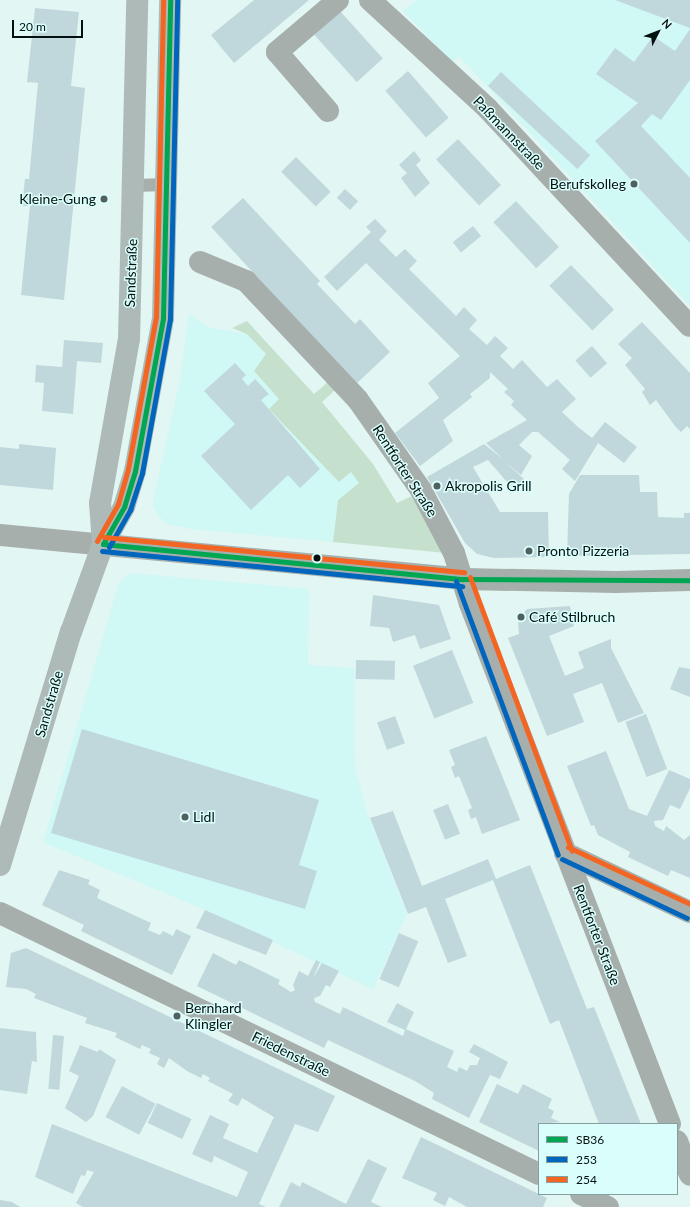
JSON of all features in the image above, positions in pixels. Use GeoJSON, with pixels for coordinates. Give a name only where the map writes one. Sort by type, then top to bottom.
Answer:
{"type":"FeatureCollection","features":[{"type":"Feature","properties":{"kind":"main road","name":"Sandstraße"},"geometry":{"type":"LineString","coordinates":[[103,544],[100,503],[129,339],[134,184],[137,0]]}},
{"type":"Feature","properties":{"kind":"main road","name":"Sandstraße"},"geometry":{"type":"LineString","coordinates":[[0,865],[49,698],[103,544],[124,507],[135,471],[164,318],[170,0]]}},
{"type":"Feature","properties":{"kind":"street"},"geometry":{"type":"LineString","coordinates":[[328,111],[277,52],[338,0]]}},
{"type":"Feature","properties":{"kind":"street","name":"Paßmannstraße"},"geometry":{"type":"LineString","coordinates":[[370,0],[488,109],[690,326]]}},
{"type":"Feature","properties":{"kind":"street","name":"Rentforter Straße"},"geometry":{"type":"LineString","coordinates":[[200,262],[246,281],[358,400],[421,490],[454,553],[462,579],[565,853],[670,1123]]}},
{"type":"Feature","properties":{"kind":"street"},"geometry":{"type":"LineString","coordinates":[[0,535],[462,579],[616,582],[690,580]]}},
{"type":"Feature","properties":{"kind":"street"},"geometry":{"type":"LineString","coordinates":[[565,853],[690,912]]}},
{"type":"Feature","properties":{"kind":"street","name":"Friedenstraße"},"geometry":{"type":"LineString","coordinates":[[0,913],[538,1174]]}},
{"type":"Feature","properties":{"kind":"street"},"geometry":{"type":"LineString","coordinates":[[678,1144],[690,1175]]}},
{"type":"Feature","properties":{"kind":"street"},"geometry":{"type":"LineString","coordinates":[[583,1195],[608,1207]]}},
{"type":"Feature","properties":{"kind":"lane"},"geometry":{"type":"LineString","coordinates":[[134,184],[166,184]]}},
{"type":"Feature","properties":{"kind":"shaded area","name":"Berufskolleg"},"geometry":{"type":"Polygon","coordinates":[[[416,0],[690,0],[690,306],[459,56],[452,62],[403,11],[416,0]]]}},
{"type":"Feature","properties":{"kind":"shaded area"},"geometry":{"type":"Polygon","coordinates":[[[189,313],[208,327],[247,334],[266,354],[256,374],[279,399],[269,409],[340,482],[351,471],[360,483],[338,500],[333,542],[191,529],[167,524],[153,507],[154,496],[180,379],[189,313]]]}},
{"type":"Feature","properties":{"kind":"shaded area"},"geometry":{"type":"Polygon","coordinates":[[[131,573],[309,589],[308,665],[354,668],[355,767],[367,813],[407,914],[373,989],[205,910],[43,842],[119,582],[131,573]]]}},
{"type":"Feature","properties":{"kind":"green space"},"geometry":{"type":"Polygon","coordinates":[[[247,321],[314,394],[328,382],[335,390],[322,402],[373,464],[397,503],[414,495],[446,553],[333,542],[338,500],[359,483],[351,472],[339,482],[269,409],[279,399],[254,371],[266,354],[247,334],[232,328],[247,321]]]}},
{"type":"Feature","properties":{"kind":"building"},"geometry":{"type":"Polygon","coordinates":[[[254,0],[309,0],[234,63],[211,35],[254,0]]]}},
{"type":"Feature","properties":{"kind":"building"},"geometry":{"type":"Polygon","coordinates":[[[615,0],[690,0],[690,28],[615,0]]]}},
{"type":"Feature","properties":{"kind":"building"},"geometry":{"type":"Polygon","coordinates":[[[35,8],[79,12],[71,86],[85,88],[64,300],[21,295],[30,206],[22,206],[25,179],[29,179],[38,83],[27,82],[35,8]]]}},
{"type":"Feature","properties":{"kind":"building"},"geometry":{"type":"Polygon","coordinates":[[[340,11],[383,59],[357,82],[314,34],[340,11]]]}},
{"type":"Feature","properties":{"kind":"building"},"geometry":{"type":"Polygon","coordinates":[[[690,29],[690,80],[661,120],[652,114],[641,126],[690,178],[690,243],[595,141],[638,103],[596,74],[615,48],[634,62],[653,36],[675,51],[690,29]]]}},
{"type":"Feature","properties":{"kind":"building"},"geometry":{"type":"Polygon","coordinates":[[[408,71],[449,118],[426,137],[385,91],[408,71]]]}},
{"type":"Feature","properties":{"kind":"building"},"geometry":{"type":"Polygon","coordinates":[[[501,72],[590,155],[577,169],[488,86],[501,72]]]}},
{"type":"Feature","properties":{"kind":"building"},"geometry":{"type":"Polygon","coordinates":[[[458,139],[501,185],[479,206],[436,159],[458,139]]]}},
{"type":"Feature","properties":{"kind":"building"},"geometry":{"type":"Polygon","coordinates":[[[414,151],[421,160],[416,165],[430,183],[415,197],[401,178],[407,173],[399,165],[414,151]]]}},
{"type":"Feature","properties":{"kind":"building"},"geometry":{"type":"Polygon","coordinates":[[[296,157],[331,192],[316,206],[281,172],[296,157]]]}},
{"type":"Feature","properties":{"kind":"building"},"geometry":{"type":"Polygon","coordinates":[[[345,189],[358,201],[350,210],[337,198],[345,189]]]}},
{"type":"Feature","properties":{"kind":"building"},"geometry":{"type":"Polygon","coordinates":[[[243,198],[320,281],[317,284],[355,324],[360,319],[390,352],[356,384],[211,227],[243,198]]]}},
{"type":"Feature","properties":{"kind":"building"},"geometry":{"type":"Polygon","coordinates":[[[516,201],[559,247],[536,268],[493,222],[516,201]]]}},
{"type":"Feature","properties":{"kind":"building"},"geometry":{"type":"Polygon","coordinates":[[[375,219],[387,231],[379,240],[396,257],[405,249],[417,261],[409,269],[456,316],[464,307],[477,320],[469,329],[487,345],[495,336],[508,348],[500,356],[513,369],[522,360],[547,387],[557,379],[576,399],[562,412],[578,427],[592,438],[605,422],[637,447],[624,463],[598,443],[575,481],[562,469],[570,460],[538,432],[532,432],[519,445],[532,456],[521,475],[506,463],[524,479],[513,489],[488,460],[473,467],[500,512],[548,512],[549,557],[494,558],[477,554],[465,543],[427,477],[484,444],[503,459],[486,443],[527,420],[511,405],[514,401],[504,392],[508,389],[490,372],[490,378],[470,394],[472,397],[443,420],[453,441],[420,466],[395,433],[439,398],[428,383],[460,356],[366,263],[337,291],[324,277],[371,232],[366,227],[375,219]]]}},
{"type":"Feature","properties":{"kind":"building"},"geometry":{"type":"Polygon","coordinates":[[[473,226],[481,236],[461,252],[453,242],[473,226]]]}},
{"type":"Feature","properties":{"kind":"building"},"geometry":{"type":"Polygon","coordinates":[[[571,265],[614,310],[592,330],[549,286],[571,265]]]}},
{"type":"Feature","properties":{"kind":"building"},"geometry":{"type":"Polygon","coordinates":[[[642,322],[690,373],[690,429],[687,426],[681,432],[656,400],[650,405],[642,392],[645,389],[625,365],[632,358],[618,344],[642,322]]]}},
{"type":"Feature","properties":{"kind":"building"},"geometry":{"type":"Polygon","coordinates":[[[64,340],[103,343],[101,363],[77,361],[73,414],[42,411],[44,383],[35,382],[36,365],[62,367],[64,340]]]}},
{"type":"Feature","properties":{"kind":"building"},"geometry":{"type":"Polygon","coordinates":[[[592,346],[607,363],[590,378],[575,360],[592,346]]]}},
{"type":"Feature","properties":{"kind":"building"},"geometry":{"type":"Polygon","coordinates":[[[235,363],[246,375],[242,379],[248,386],[255,379],[269,394],[261,400],[320,469],[300,488],[288,475],[251,510],[201,456],[235,424],[204,391],[235,363]]]}},
{"type":"Feature","properties":{"kind":"building"},"geometry":{"type":"Polygon","coordinates":[[[19,444],[56,448],[53,490],[0,485],[0,447],[19,449],[19,444]]]}},
{"type":"Feature","properties":{"kind":"building"},"geometry":{"type":"Polygon","coordinates":[[[580,475],[639,475],[640,492],[657,492],[658,517],[684,518],[684,513],[690,513],[690,554],[567,556],[569,494],[580,475]]]}},
{"type":"Feature","properties":{"kind":"building"},"geometry":{"type":"Polygon","coordinates":[[[373,595],[439,605],[451,639],[420,649],[415,635],[393,642],[389,628],[370,626],[373,595]]]}},
{"type":"Feature","properties":{"kind":"building"},"geometry":{"type":"Polygon","coordinates":[[[570,606],[574,626],[549,636],[565,676],[584,668],[578,652],[611,639],[611,648],[644,713],[618,723],[602,683],[573,694],[584,722],[547,736],[508,638],[519,634],[518,620],[527,609],[570,606]]]}},
{"type":"Feature","properties":{"kind":"building"},"geometry":{"type":"Polygon","coordinates":[[[452,650],[473,703],[434,719],[413,666],[452,650]]]}},
{"type":"Feature","properties":{"kind":"building"},"geometry":{"type":"Polygon","coordinates":[[[356,660],[395,661],[395,680],[356,679],[356,660]]]}},
{"type":"Feature","properties":{"kind":"building"},"geometry":{"type":"Polygon","coordinates":[[[679,667],[690,669],[690,697],[670,689],[679,667]]]}},
{"type":"Feature","properties":{"kind":"building"},"geometry":{"type":"Polygon","coordinates":[[[646,714],[667,769],[647,777],[625,722],[646,714]]]}},
{"type":"Feature","properties":{"kind":"building"},"geometry":{"type":"Polygon","coordinates":[[[395,716],[405,743],[387,750],[377,722],[395,716]]]}},
{"type":"Feature","properties":{"kind":"building","name":"Lidl"},"geometry":{"type":"Polygon","coordinates":[[[82,729],[319,800],[299,865],[317,871],[305,909],[51,833],[82,729]]]}},
{"type":"Feature","properties":{"kind":"building"},"geometry":{"type":"Polygon","coordinates":[[[486,736],[520,820],[482,834],[476,817],[471,819],[468,810],[472,808],[459,776],[455,778],[451,767],[455,765],[449,750],[486,736]]]}},
{"type":"Feature","properties":{"kind":"building"},"geometry":{"type":"Polygon","coordinates":[[[606,751],[629,809],[647,816],[669,770],[690,779],[690,788],[680,809],[670,805],[663,820],[654,821],[655,826],[664,831],[666,826],[684,840],[690,835],[690,878],[671,870],[668,876],[628,857],[630,852],[598,835],[594,825],[591,826],[567,766],[606,751]]]}},
{"type":"Feature","properties":{"kind":"building"},"geometry":{"type":"Polygon","coordinates":[[[448,804],[460,834],[445,840],[433,810],[448,804]]]}},
{"type":"Feature","properties":{"kind":"building"},"geometry":{"type":"Polygon","coordinates":[[[393,811],[422,886],[488,859],[496,879],[530,865],[587,1009],[594,1007],[641,1123],[599,1123],[559,1020],[550,1024],[493,880],[445,899],[467,956],[448,963],[426,907],[408,914],[370,818],[393,811]]]}},
{"type":"Feature","properties":{"kind":"building"},"geometry":{"type":"Polygon","coordinates":[[[59,870],[90,880],[88,884],[100,890],[97,898],[151,923],[148,930],[160,935],[163,931],[173,936],[176,929],[191,936],[172,975],[81,931],[84,925],[42,905],[59,870]]]}},
{"type":"Feature","properties":{"kind":"building"},"geometry":{"type":"Polygon","coordinates":[[[205,910],[273,940],[266,955],[196,928],[205,910]]]}},
{"type":"Feature","properties":{"kind":"building"},"geometry":{"type":"Polygon","coordinates":[[[399,933],[418,941],[399,987],[379,979],[399,933]]]}},
{"type":"Feature","properties":{"kind":"building"},"geometry":{"type":"Polygon","coordinates":[[[26,948],[335,1096],[318,1132],[295,1124],[259,1204],[266,1207],[83,1207],[76,1203],[94,1172],[87,1170],[85,1176],[81,1175],[73,1194],[35,1177],[52,1124],[237,1197],[248,1172],[214,1156],[212,1163],[192,1154],[210,1115],[229,1124],[223,1138],[257,1153],[274,1117],[242,1098],[238,1106],[228,1101],[233,1094],[208,1081],[210,1078],[203,1074],[201,1078],[187,1071],[169,1058],[164,1068],[157,1064],[160,1058],[149,1053],[151,1049],[142,1045],[140,1049],[115,1037],[117,1033],[85,1023],[87,1018],[34,998],[36,994],[26,989],[6,987],[11,953],[26,948]]]}},
{"type":"Feature","properties":{"kind":"building"},"geometry":{"type":"Polygon","coordinates":[[[213,953],[236,965],[239,960],[280,980],[278,984],[291,992],[295,990],[293,985],[299,971],[308,976],[316,960],[320,962],[313,978],[322,963],[339,971],[330,987],[326,985],[320,996],[314,998],[315,1002],[340,1014],[343,1007],[403,1036],[405,1030],[387,1022],[397,1003],[414,1012],[406,1029],[454,1051],[447,1067],[457,1072],[459,1067],[467,1071],[470,1065],[477,1065],[480,1058],[469,1052],[474,1044],[508,1062],[500,1079],[490,1075],[469,1118],[432,1099],[434,1093],[415,1081],[328,1040],[324,1048],[197,986],[213,953]]]}},
{"type":"Feature","properties":{"kind":"building"},"geometry":{"type":"Polygon","coordinates":[[[0,1028],[36,1032],[37,1062],[32,1061],[27,1094],[0,1090],[0,1028]]]}},
{"type":"Feature","properties":{"kind":"building"},"geometry":{"type":"Polygon","coordinates":[[[53,1035],[64,1036],[59,1090],[48,1089],[53,1035]]]}},
{"type":"Feature","properties":{"kind":"building"},"geometry":{"type":"Polygon","coordinates":[[[80,1045],[98,1052],[99,1049],[116,1060],[93,1116],[86,1122],[65,1108],[79,1076],[69,1071],[80,1045]]]}},
{"type":"Feature","properties":{"kind":"building"},"geometry":{"type":"Polygon","coordinates":[[[497,1084],[518,1094],[523,1084],[552,1099],[548,1108],[554,1111],[551,1118],[560,1122],[538,1123],[538,1151],[479,1122],[497,1084]]]}},
{"type":"Feature","properties":{"kind":"building"},"geometry":{"type":"Polygon","coordinates":[[[122,1086],[156,1104],[139,1135],[106,1117],[122,1086]]]}},
{"type":"Feature","properties":{"kind":"building"},"geometry":{"type":"Polygon","coordinates":[[[157,1103],[191,1119],[182,1139],[148,1123],[157,1103]]]}},
{"type":"Feature","properties":{"kind":"building"},"geometry":{"type":"Polygon","coordinates":[[[421,1137],[538,1194],[538,1195],[547,1198],[543,1207],[467,1207],[449,1197],[445,1206],[433,1200],[437,1193],[402,1178],[421,1137]]]}},
{"type":"Feature","properties":{"kind":"building"},"geometry":{"type":"Polygon","coordinates":[[[368,1159],[387,1168],[371,1202],[382,1207],[279,1207],[291,1182],[300,1187],[302,1182],[346,1204],[368,1159]]]}},
{"type":"Feature","properties":{"kind":"building"},"geometry":{"type":"Polygon","coordinates":[[[0,1200],[12,1202],[20,1207],[0,1207],[0,1200]]]}},
{"type":"Feature","properties":{"kind":"transit line","name":"254"},"geometry":{"type":"LineString","coordinates":[[97,541],[118,504],[128,469],[156,317],[163,0]]}},
{"type":"Feature","properties":{"kind":"transit line","name":"SB36"},"geometry":{"type":"LineString","coordinates":[[103,544],[124,507],[135,471],[163,318],[170,0]]}},
{"type":"Feature","properties":{"kind":"transit line","name":"253"},"geometry":{"type":"LineString","coordinates":[[109,547],[130,510],[142,473],[170,319],[177,0]]}},
{"type":"Feature","properties":{"kind":"transit line","name":"254"},"geometry":{"type":"LineString","coordinates":[[104,537],[464,572]]}},
{"type":"Feature","properties":{"kind":"transit line","name":"SB36"},"geometry":{"type":"LineString","coordinates":[[103,544],[463,579],[690,580]]}},
{"type":"Feature","properties":{"kind":"transit line","name":"253"},"geometry":{"type":"LineString","coordinates":[[102,551],[462,586]]}},
{"type":"Feature","properties":{"kind":"transit line","name":"254"},"geometry":{"type":"LineString","coordinates":[[470,577],[572,851]]}},
{"type":"Feature","properties":{"kind":"transit line","name":"253"},"geometry":{"type":"LineString","coordinates":[[456,581],[558,855]]}},
{"type":"Feature","properties":{"kind":"transit line","name":"254"},"geometry":{"type":"LineString","coordinates":[[568,847],[690,904]]}},
{"type":"Feature","properties":{"kind":"transit line","name":"253"},"geometry":{"type":"LineString","coordinates":[[562,859],[687,918]]}},
{"type":"Feature","properties":{"kind":"place","name":"Berufskolleg"},"geometry":{"type":"Point","coordinates":[634,184]}},
{"type":"Feature","properties":{"kind":"place","name":"Kleine-Gung"},"geometry":{"type":"Point","coordinates":[104,199]}},
{"type":"Feature","properties":{"kind":"place","name":"Akropolis Grill"},"geometry":{"type":"Point","coordinates":[437,486]}},
{"type":"Feature","properties":{"kind":"place","name":"Pronto Pizzeria"},"geometry":{"type":"Point","coordinates":[529,551]}},
{"type":"Feature","properties":{"kind":"place","name":"Café Stilbruch"},"geometry":{"type":"Point","coordinates":[521,617]}},
{"type":"Feature","properties":{"kind":"place","name":"Lidl"},"geometry":{"type":"Point","coordinates":[185,817]}},
{"type":"Feature","properties":{"kind":"place","name":"Bernhard Klingler"},"geometry":{"type":"Point","coordinates":[177,1016]}}]}
